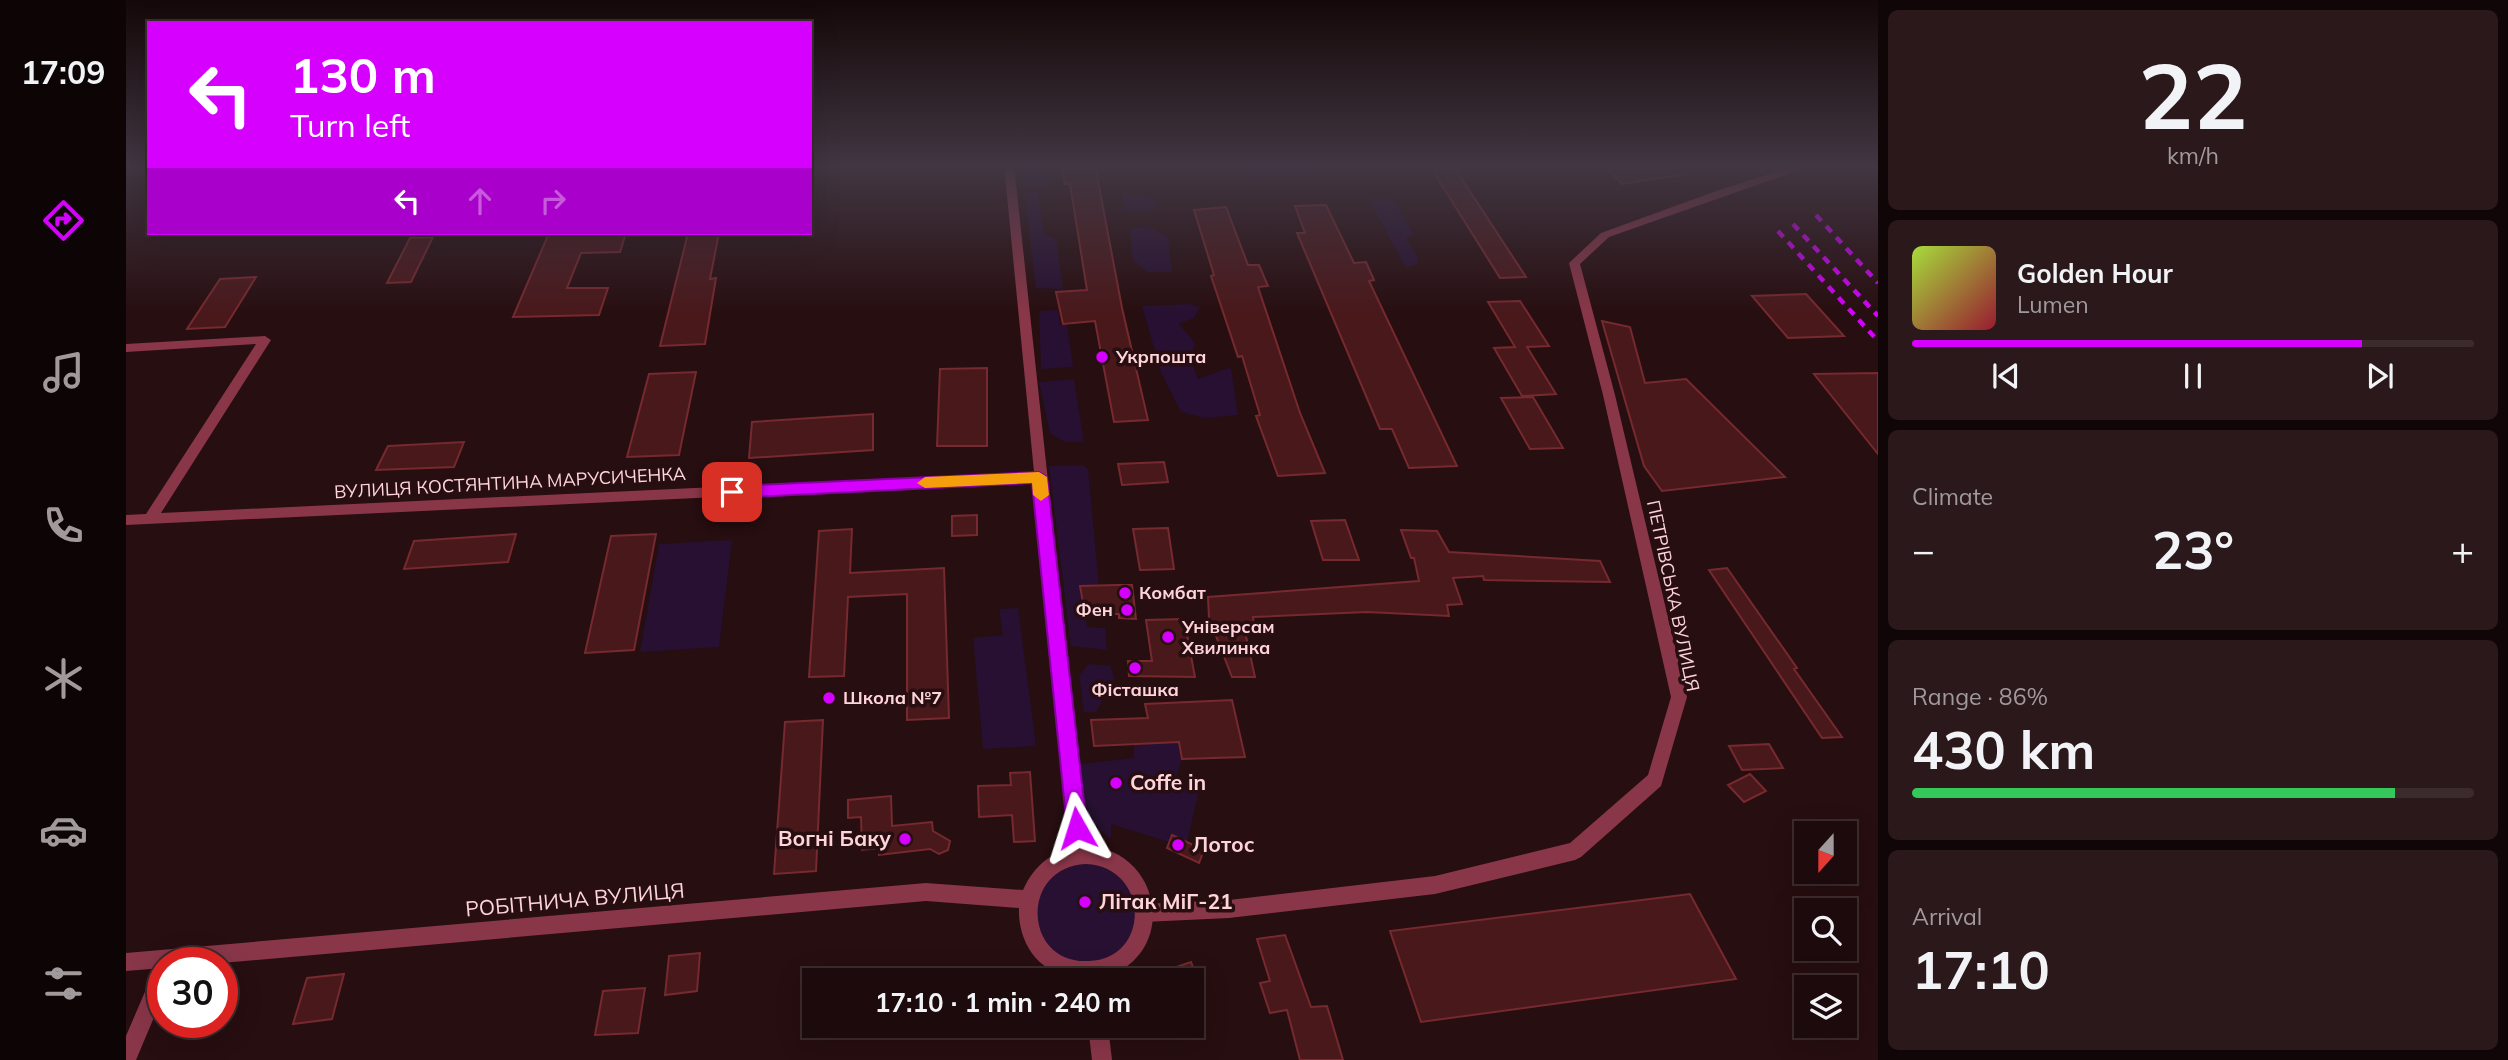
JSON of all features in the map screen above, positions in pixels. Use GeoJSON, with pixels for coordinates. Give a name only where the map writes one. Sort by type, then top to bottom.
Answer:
{"type":"FeatureCollection","features":[{"type":"Feature","properties":{"kind":"street"},"geometry":{"type":"LineString","coordinates":[[1015,214],[1025,297],[1039,477],[1079,853]]}},
{"type":"Feature","properties":{"kind":"street","name":"ПЕТРІВСЬКА ВУЛИЦЯ"},"geometry":{"type":"LineString","coordinates":[[1144,913],[1229,909],[1435,886],[1575,851],[1655,780],[1679,696],[1614,418],[1574,263],[1605,235],[1661,214]]}},
{"type":"Feature","properties":{"kind":"street"},"geometry":{"type":"LineString","coordinates":[[126,348],[265,340],[150,519]]}},
{"type":"Feature","properties":{"kind":"street","name":"ВУЛИЦЯ КОСТЯНТИНА МАРУСИЧЕНКА"},"geometry":{"type":"LineString","coordinates":[[126,520],[1039,477]]}},
{"type":"Feature","properties":{"kind":"street"},"geometry":{"type":"LineString","coordinates":[[1072,968],[1046,953],[1032,928],[1029,900],[1035,882],[1046,867],[1061,858],[1079,853],[1098,855],[1116,863],[1135,885],[1144,913],[1142,933],[1133,950],[1111,968]]}},
{"type":"Feature","properties":{"kind":"street","name":"РОБІТНИЧА ВУЛИЦЯ"},"geometry":{"type":"LineString","coordinates":[[238,957],[926,892],[1029,900]]}},
{"type":"Feature","properties":{"kind":"street","name":"РОБІТНИЧА ВУЛИЦЯ"},"geometry":{"type":"LineString","coordinates":[[126,962],[147,963]]}},
{"type":"Feature","properties":{"kind":"street"},"geometry":{"type":"LineString","coordinates":[[126,1060],[147,1010]]}},
{"type":"Feature","properties":{"kind":"street"},"geometry":{"type":"LineString","coordinates":[[1099,1038],[1102,1060]]}},
{"type":"Feature","properties":{"kind":"shaded area"},"geometry":{"type":"Polygon","coordinates":[[[1027,214],[1041,214],[1044,234],[1056,239],[1063,289],[1036,288],[1027,214]]]}},
{"type":"Feature","properties":{"kind":"shaded area"},"geometry":{"type":"Polygon","coordinates":[[[1377,214],[1402,214],[1414,235],[1406,238],[1418,257],[1417,264],[1406,268],[1377,214]]]}},
{"type":"Feature","properties":{"kind":"shaded area"},"geometry":{"type":"Polygon","coordinates":[[[1148,226],[1168,237],[1172,272],[1147,272],[1133,260],[1130,229],[1148,226]]]}},
{"type":"Feature","properties":{"kind":"shaded area"},"geometry":{"type":"Polygon","coordinates":[[[1189,304],[1200,307],[1194,318],[1179,324],[1195,343],[1191,360],[1198,379],[1231,367],[1238,415],[1205,418],[1181,412],[1161,372],[1142,306],[1189,304]]]}},
{"type":"Feature","properties":{"kind":"shaded area"},"geometry":{"type":"Polygon","coordinates":[[[1058,310],[1060,325],[1067,325],[1073,367],[1041,369],[1039,311],[1058,310]]]}},
{"type":"Feature","properties":{"kind":"shaded area"},"geometry":{"type":"Polygon","coordinates":[[[1074,379],[1084,442],[1065,442],[1050,433],[1039,382],[1074,379]]]}},
{"type":"Feature","properties":{"kind":"shaded area"},"geometry":{"type":"Polygon","coordinates":[[[1083,465],[1088,469],[1099,586],[1080,587],[1087,627],[1105,628],[1107,650],[1071,646],[1049,466],[1083,465]]]}},
{"type":"Feature","properties":{"kind":"shaded area"},"geometry":{"type":"Polygon","coordinates":[[[732,540],[719,647],[640,652],[659,544],[732,540]]]}},
{"type":"Feature","properties":{"kind":"shaded area"},"geometry":{"type":"Polygon","coordinates":[[[1018,608],[1036,746],[983,749],[973,638],[1003,635],[999,609],[1018,608]]]}},
{"type":"Feature","properties":{"kind":"shaded area"},"geometry":{"type":"Polygon","coordinates":[[[1089,664],[1111,666],[1114,680],[1096,712],[1084,712],[1079,675],[1089,664]]]}},
{"type":"Feature","properties":{"kind":"shaded area"},"geometry":{"type":"Polygon","coordinates":[[[1179,742],[1182,759],[1173,786],[1199,791],[1187,842],[1173,835],[1169,842],[1111,824],[1111,839],[1088,815],[1081,764],[1134,758],[1134,744],[1179,742]]]}},
{"type":"Feature","properties":{"kind":"shaded area"},"geometry":{"type":"Polygon","coordinates":[[[1079,853],[1130,877],[1142,933],[1104,968],[1092,968],[1046,953],[1031,902],[1031,893],[1045,876],[1079,853]]]}},
{"type":"Feature","properties":{"kind":"building"},"geometry":{"type":"Polygon","coordinates":[[[1075,214],[1104,214],[1122,308],[1148,420],[1114,422],[1095,321],[1063,324],[1056,292],[1087,290],[1075,214]]]}},
{"type":"Feature","properties":{"kind":"building"},"geometry":{"type":"Polygon","coordinates":[[[1195,214],[1229,214],[1248,265],[1259,265],[1268,286],[1258,287],[1300,413],[1325,473],[1278,476],[1256,416],[1260,415],[1242,356],[1238,357],[1211,276],[1214,275],[1195,214]]]}},
{"type":"Feature","properties":{"kind":"building"},"geometry":{"type":"Polygon","coordinates":[[[1298,214],[1331,214],[1354,263],[1366,262],[1374,280],[1369,281],[1457,466],[1409,468],[1392,429],[1380,429],[1297,233],[1305,233],[1298,214]]]}},
{"type":"Feature","properties":{"kind":"building"},"geometry":{"type":"Polygon","coordinates":[[[1460,214],[1485,214],[1526,277],[1500,278],[1460,214]]]}},
{"type":"Feature","properties":{"kind":"building"},"geometry":{"type":"Polygon","coordinates":[[[548,235],[625,235],[620,252],[581,253],[567,288],[608,288],[599,315],[513,317],[548,235]]]}},
{"type":"Feature","properties":{"kind":"building"},"geometry":{"type":"Polygon","coordinates":[[[688,235],[719,235],[710,279],[716,278],[705,344],[660,346],[688,235]]]}},
{"type":"Feature","properties":{"kind":"building"},"geometry":{"type":"Polygon","coordinates":[[[433,237],[411,282],[387,283],[410,238],[433,237]]]}},
{"type":"Feature","properties":{"kind":"building"},"geometry":{"type":"Polygon","coordinates":[[[256,277],[225,327],[187,329],[220,279],[256,277]]]}},
{"type":"Feature","properties":{"kind":"building"},"geometry":{"type":"Polygon","coordinates":[[[1806,294],[1844,336],[1788,338],[1752,296],[1806,294]]]}},
{"type":"Feature","properties":{"kind":"building"},"geometry":{"type":"Polygon","coordinates":[[[1520,301],[1549,346],[1527,347],[1556,394],[1522,396],[1494,348],[1515,347],[1488,302],[1520,301]]]}},
{"type":"Feature","properties":{"kind":"building"},"geometry":{"type":"Polygon","coordinates":[[[1602,321],[1630,327],[1645,383],[1686,379],[1785,477],[1662,491],[1644,466],[1602,321]]]}},
{"type":"Feature","properties":{"kind":"building"},"geometry":{"type":"Polygon","coordinates":[[[987,368],[987,446],[937,446],[940,369],[987,368]]]}},
{"type":"Feature","properties":{"kind":"building"},"geometry":{"type":"Polygon","coordinates":[[[696,372],[679,455],[627,457],[649,374],[696,372]]]}},
{"type":"Feature","properties":{"kind":"building"},"geometry":{"type":"Polygon","coordinates":[[[1878,373],[1878,454],[1814,374],[1878,373]]]}},
{"type":"Feature","properties":{"kind":"building"},"geometry":{"type":"Polygon","coordinates":[[[1533,397],[1563,448],[1530,449],[1501,398],[1533,397]]]}},
{"type":"Feature","properties":{"kind":"building"},"geometry":{"type":"Polygon","coordinates":[[[873,414],[873,450],[749,458],[752,422],[873,414]]]}},
{"type":"Feature","properties":{"kind":"building"},"geometry":{"type":"Polygon","coordinates":[[[464,442],[454,467],[376,470],[388,446],[464,442]]]}},
{"type":"Feature","properties":{"kind":"building"},"geometry":{"type":"Polygon","coordinates":[[[1164,462],[1168,482],[1122,485],[1118,464],[1164,462]]]}},
{"type":"Feature","properties":{"kind":"building"},"geometry":{"type":"Polygon","coordinates":[[[977,515],[977,535],[952,536],[952,516],[977,515]]]}},
{"type":"Feature","properties":{"kind":"building"},"geometry":{"type":"Polygon","coordinates":[[[1345,520],[1359,560],[1323,560],[1311,521],[1345,520]]]}},
{"type":"Feature","properties":{"kind":"building"},"geometry":{"type":"Polygon","coordinates":[[[1168,528],[1174,569],[1140,570],[1133,529],[1168,528]]]}},
{"type":"Feature","properties":{"kind":"building"},"geometry":{"type":"Polygon","coordinates":[[[852,529],[850,573],[944,568],[949,718],[907,720],[907,594],[848,597],[844,676],[809,677],[819,531],[852,529]]]}},
{"type":"Feature","properties":{"kind":"building"},"geometry":{"type":"Polygon","coordinates":[[[1401,530],[1437,531],[1449,552],[1600,561],[1610,582],[1484,580],[1483,576],[1453,578],[1462,604],[1447,605],[1449,616],[1367,612],[1253,617],[1255,631],[1245,632],[1255,677],[1232,677],[1209,618],[1208,597],[1419,581],[1414,558],[1411,558],[1401,530]]]}},
{"type":"Feature","properties":{"kind":"building"},"geometry":{"type":"Polygon","coordinates":[[[516,534],[508,562],[404,569],[414,541],[516,534]]]}},
{"type":"Feature","properties":{"kind":"building"},"geometry":{"type":"Polygon","coordinates":[[[656,534],[634,650],[585,653],[611,536],[656,534]]]}},
{"type":"Feature","properties":{"kind":"building"},"geometry":{"type":"Polygon","coordinates":[[[1727,568],[1842,737],[1822,738],[1709,570],[1727,568]]]}},
{"type":"Feature","properties":{"kind":"building"},"geometry":{"type":"Polygon","coordinates":[[[1132,585],[1136,619],[1119,618],[1119,614],[1085,614],[1080,586],[1132,585]]]}},
{"type":"Feature","properties":{"kind":"building"},"geometry":{"type":"Polygon","coordinates":[[[1184,619],[1195,677],[1129,676],[1128,661],[1152,661],[1146,620],[1184,619]]]}},
{"type":"Feature","properties":{"kind":"building"},"geometry":{"type":"Polygon","coordinates":[[[1232,700],[1245,757],[1182,759],[1179,742],[1094,746],[1091,720],[1148,718],[1145,704],[1232,700]]]}},
{"type":"Feature","properties":{"kind":"building"},"geometry":{"type":"Polygon","coordinates":[[[823,720],[816,871],[774,874],[785,722],[823,720]]]}},
{"type":"Feature","properties":{"kind":"building"},"geometry":{"type":"Polygon","coordinates":[[[1769,744],[1783,768],[1742,770],[1729,746],[1769,744]]]}},
{"type":"Feature","properties":{"kind":"building"},"geometry":{"type":"Polygon","coordinates":[[[1030,772],[1035,841],[1014,842],[1012,815],[979,817],[978,786],[1011,785],[1010,773],[1030,772]]]}},
{"type":"Feature","properties":{"kind":"building"},"geometry":{"type":"Polygon","coordinates":[[[1750,774],[1766,791],[1744,802],[1728,785],[1750,774]]]}},
{"type":"Feature","properties":{"kind":"building","name":"Вогні Баку"},"geometry":{"type":"Polygon","coordinates":[[[891,796],[892,826],[932,822],[933,831],[950,841],[948,850],[939,854],[930,849],[879,855],[879,848],[862,850],[861,817],[848,818],[848,800],[891,796]]]}},
{"type":"Feature","properties":{"kind":"building"},"geometry":{"type":"Polygon","coordinates":[[[1172,835],[1204,850],[1199,863],[1167,848],[1172,835]]]}},
{"type":"Feature","properties":{"kind":"building"},"geometry":{"type":"Polygon","coordinates":[[[1690,894],[1736,979],[1421,1022],[1390,931],[1690,894]]]}},
{"type":"Feature","properties":{"kind":"building"},"geometry":{"type":"Polygon","coordinates":[[[1285,935],[1311,1007],[1327,1006],[1343,1060],[1300,1060],[1287,1010],[1270,1013],[1260,983],[1270,981],[1257,939],[1285,935]]]}},
{"type":"Feature","properties":{"kind":"building"},"geometry":{"type":"Polygon","coordinates":[[[700,953],[697,991],[665,995],[669,956],[700,953]]]}},
{"type":"Feature","properties":{"kind":"building"},"geometry":{"type":"Polygon","coordinates":[[[1191,962],[1193,968],[1173,968],[1191,962]]]}},
{"type":"Feature","properties":{"kind":"building"},"geometry":{"type":"Polygon","coordinates":[[[344,974],[332,1019],[293,1024],[307,978],[344,974]]]}},
{"type":"Feature","properties":{"kind":"building"},"geometry":{"type":"Polygon","coordinates":[[[645,988],[638,1033],[595,1035],[603,991],[645,988]]]}},
{"type":"Feature","properties":{"kind":"railway"},"geometry":{"type":"LineString","coordinates":[[1816,215],[1878,283]]}},
{"type":"Feature","properties":{"kind":"railway"},"geometry":{"type":"LineString","coordinates":[[1793,224],[1878,316]]}},
{"type":"Feature","properties":{"kind":"railway"},"geometry":{"type":"LineString","coordinates":[[1778,231],[1878,341]]}},
{"type":"Feature","properties":{"kind":"slow traffic"},"geometry":{"type":"LineString","coordinates":[[925,483],[1039,477],[1041,495]]}},
{"type":"Feature","properties":{"kind":"place","name":"Укрпошта"},"geometry":{"type":"Point","coordinates":[1102,357]}},
{"type":"Feature","properties":{"kind":"place","name":"Комбат"},"geometry":{"type":"Point","coordinates":[1125,593]}},
{"type":"Feature","properties":{"kind":"place","name":"Фен"},"geometry":{"type":"Point","coordinates":[1127,610]}},
{"type":"Feature","properties":{"kind":"place","name":"Універсам Хвилинка"},"geometry":{"type":"Point","coordinates":[1168,637]}},
{"type":"Feature","properties":{"kind":"place","name":"Фісташка"},"geometry":{"type":"Point","coordinates":[1135,668]}},
{"type":"Feature","properties":{"kind":"place","name":"Школа №7"},"geometry":{"type":"Point","coordinates":[829,698]}},
{"type":"Feature","properties":{"kind":"place","name":"Coffe in"},"geometry":{"type":"Point","coordinates":[1116,783]}},
{"type":"Feature","properties":{"kind":"place","name":"Вогні Баку"},"geometry":{"type":"Point","coordinates":[905,839]}},
{"type":"Feature","properties":{"kind":"place","name":"Лотос"},"geometry":{"type":"Point","coordinates":[1178,845]}},
{"type":"Feature","properties":{"kind":"place","name":"Літак МіГ-21"},"geometry":{"type":"Point","coordinates":[1085,902]}},
{"type":"Feature","properties":{"kind":"route"},"geometry":{"type":"LineString","coordinates":[[732,492],[1039,477],[1077,828]]}}]}
